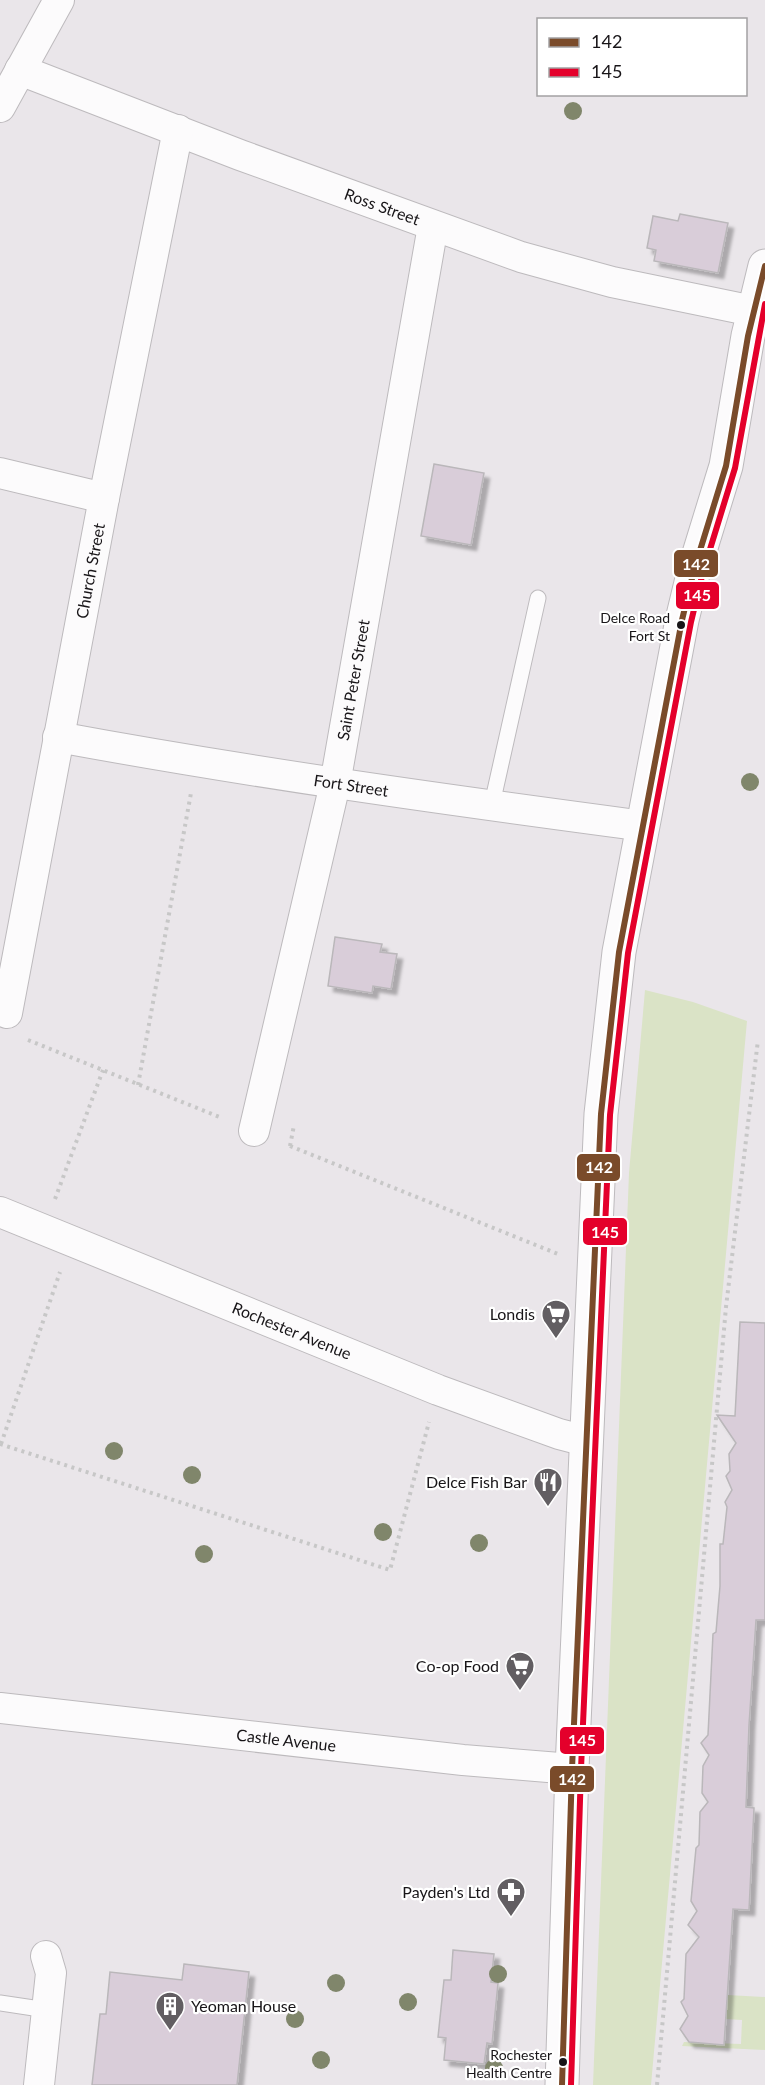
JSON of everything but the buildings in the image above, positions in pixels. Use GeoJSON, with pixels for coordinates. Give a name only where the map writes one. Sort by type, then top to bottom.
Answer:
{"type":"FeatureCollection","features":[{"type":"Feature","properties":{"kind":"street"},"geometry":{"type":"LineString","coordinates":[[0,107],[59,0]]}},
{"type":"Feature","properties":{"kind":"street","name":"Ross Street"},"geometry":{"type":"LineString","coordinates":[[20,70],[240,155],[521,257],[612,282],[761,289]]}},
{"type":"Feature","properties":{"kind":"street","name":"Church Street"},"geometry":{"type":"LineString","coordinates":[[12,1025],[58,737],[178,130]]}},
{"type":"Feature","properties":{"kind":"street","name":"Saint Peter Street"},"geometry":{"type":"LineString","coordinates":[[254,1131],[334,784],[434,226]]}},
{"type":"Feature","properties":{"kind":"street"},"geometry":{"type":"LineString","coordinates":[[562,2085],[572,1769],[600,1124],[614,984],[688,592],[722,482],[761,289]]}},
{"type":"Feature","properties":{"kind":"street"},"geometry":{"type":"LineString","coordinates":[[0,473],[104,498]]}},
{"type":"Feature","properties":{"kind":"street","name":"Fort Street"},"geometry":{"type":"LineString","coordinates":[[58,737],[334,784],[644,826]]}},
{"type":"Feature","properties":{"kind":"street","name":"Rochester Avenue"},"geometry":{"type":"LineString","coordinates":[[0,1212],[438,1390],[559,1434],[586,1441]]}},
{"type":"Feature","properties":{"kind":"street","name":"Castle Avenue"},"geometry":{"type":"LineString","coordinates":[[0,1708],[463,1760],[572,1769]]}},
{"type":"Feature","properties":{"kind":"street"},"geometry":{"type":"LineString","coordinates":[[39,2085],[51,1973],[46,1956]]}},
{"type":"Feature","properties":{"kind":"lane"},"geometry":{"type":"LineString","coordinates":[[492,804],[538,598]]}},
{"type":"Feature","properties":{"kind":"lane"},"geometry":{"type":"LineString","coordinates":[[0,2003],[47,2010]]}},
{"type":"Feature","properties":{"kind":"path"},"geometry":{"type":"LineString","coordinates":[[138,1085],[197,762]]}},
{"type":"Feature","properties":{"kind":"path"},"geometry":{"type":"LineString","coordinates":[[12,1025],[138,1085],[595,1269]]}},
{"type":"Feature","properties":{"kind":"path"},"geometry":{"type":"LineString","coordinates":[[657,2085],[726,1306],[758,1040]]}},
{"type":"Feature","properties":{"kind":"path"},"geometry":{"type":"LineString","coordinates":[[43,1229],[103,1070]]}},
{"type":"Feature","properties":{"kind":"path"},"geometry":{"type":"LineString","coordinates":[[290,1146],[294,1123]]}},
{"type":"Feature","properties":{"kind":"path"},"geometry":{"type":"LineString","coordinates":[[71,1240],[0,1444],[390,1570],[438,1390]]}},
{"type":"Feature","properties":{"kind":"green space"},"geometry":{"type":"Polygon","coordinates":[[[645,990],[693,1002],[747,1021],[651,2085],[593,2085],[629,1173],[645,990]]]}},
{"type":"Feature","properties":{"kind":"green space"},"geometry":{"type":"Polygon","coordinates":[[[727,1995],[765,1997],[765,2050],[682,2046],[684,2042],[741,2044],[742,2020],[726,2019],[727,1995]]]}},
{"type":"Feature","properties":{"kind":"transit line","name":"142"},"geometry":{"type":"LineString","coordinates":[[562,2085],[572,1769],[601,1114],[619,952],[682,620],[694,570],[726,466],[748,336],[765,266]]}},
{"type":"Feature","properties":{"kind":"transit line","name":"145"},"geometry":{"type":"LineString","coordinates":[[571,2085],[581,1769],[610,1115],[628,953],[691,622],[703,572],[735,468],[765,304]]}},
{"type":"Feature","properties":{"kind":"place","name":"Delce Road Fort St"},"geometry":{"type":"Point","coordinates":[681,625]}},
{"type":"Feature","properties":{"kind":"place","name":"Londis"},"geometry":{"type":"Point","coordinates":[556,1340]}},
{"type":"Feature","properties":{"kind":"place","name":"Delce Fish Bar"},"geometry":{"type":"Point","coordinates":[548,1508]}},
{"type":"Feature","properties":{"kind":"place","name":"Co-op Food"},"geometry":{"type":"Point","coordinates":[520,1692]}},
{"type":"Feature","properties":{"kind":"place","name":"Payden's Ltd"},"geometry":{"type":"Point","coordinates":[511,1918]}},
{"type":"Feature","properties":{"kind":"place","name":"Yeoman House"},"geometry":{"type":"Point","coordinates":[170,2032]}},
{"type":"Feature","properties":{"kind":"place","name":"Rochester Health Centre"},"geometry":{"type":"Point","coordinates":[563,2062]}}]}
